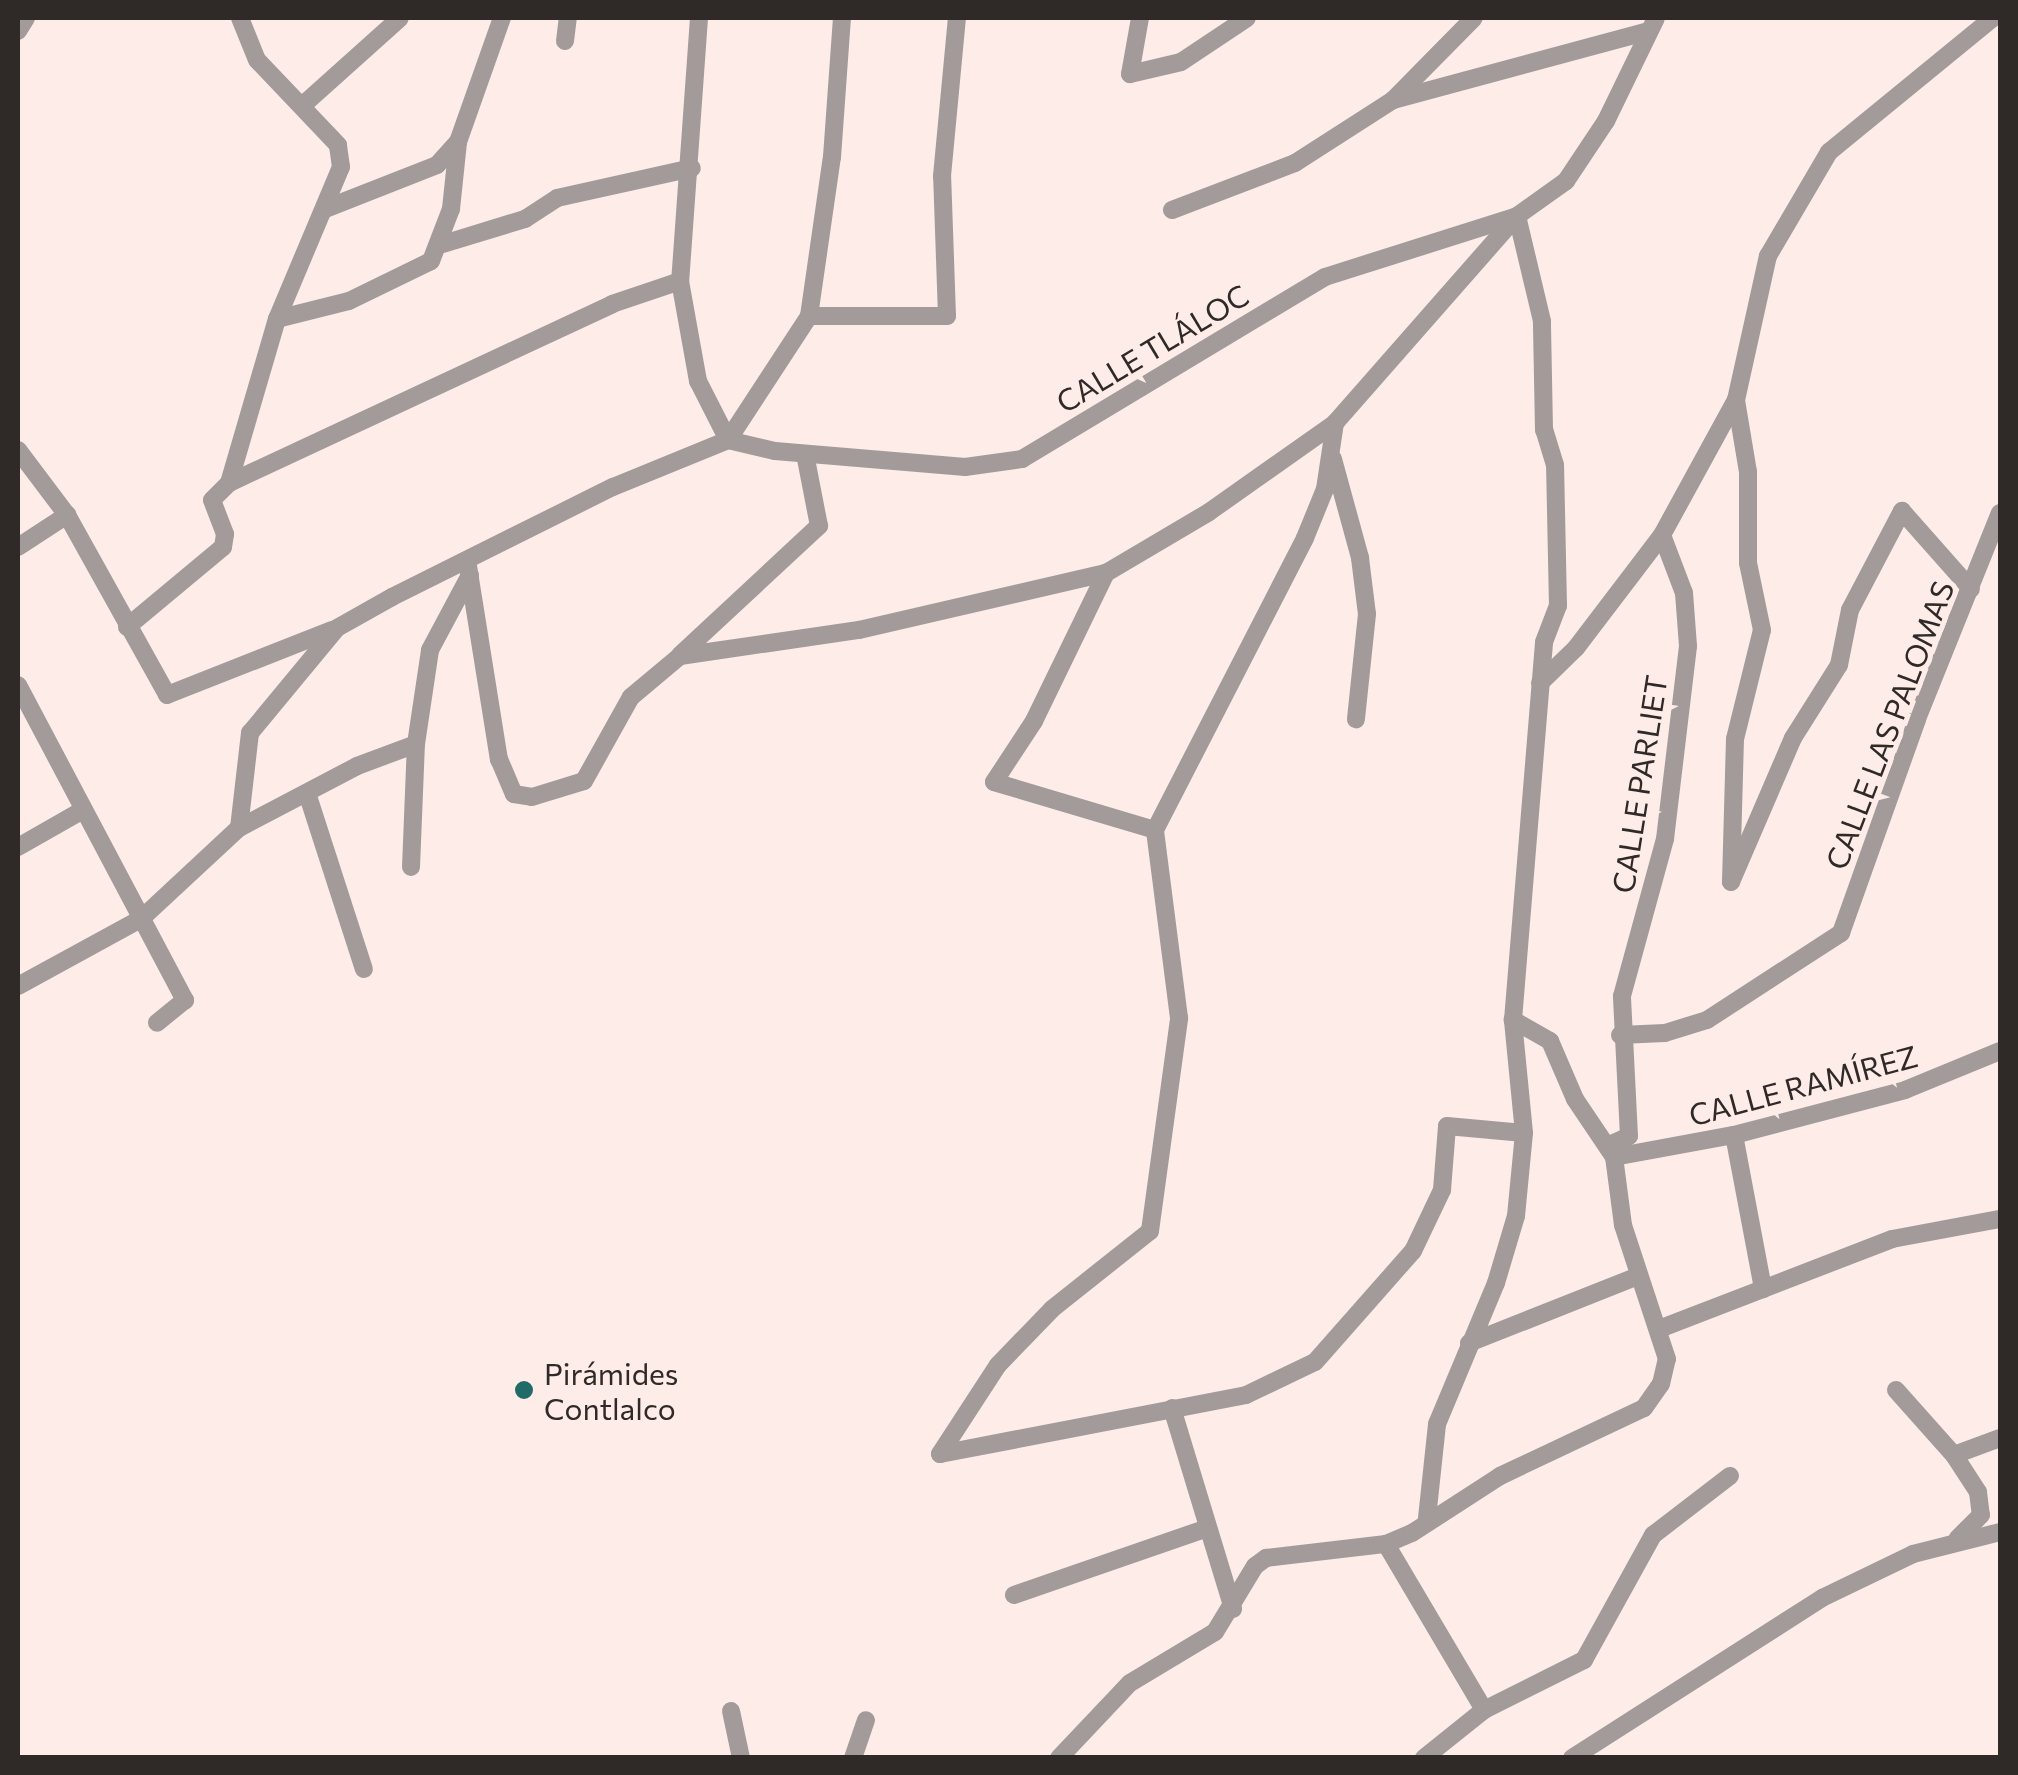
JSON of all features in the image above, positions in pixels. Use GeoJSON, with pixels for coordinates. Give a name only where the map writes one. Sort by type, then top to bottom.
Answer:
{"type":"FeatureCollection","features":[{"type":"Feature","properties":{"kind":"street"},"geometry":{"type":"LineString","coordinates":[[18,31],[26,18]]}},
{"type":"Feature","properties":{"kind":"street"},"geometry":{"type":"LineString","coordinates":[[229,483],[277,319],[325,209],[340,156],[303,106],[257,60],[240,18]]}},
{"type":"Feature","properties":{"kind":"street"},"geometry":{"type":"LineString","coordinates":[[303,106],[400,18]]}},
{"type":"Feature","properties":{"kind":"street"},"geometry":{"type":"LineString","coordinates":[[277,319],[348,301],[431,261],[443,244],[458,142],[502,18]]}},
{"type":"Feature","properties":{"kind":"street"},"geometry":{"type":"LineString","coordinates":[[565,41],[568,18]]}},
{"type":"Feature","properties":{"kind":"street"},"geometry":{"type":"LineString","coordinates":[[699,18],[692,168],[680,281],[698,381],[728,440]]}},
{"type":"Feature","properties":{"kind":"street"},"geometry":{"type":"LineString","coordinates":[[18,450],[68,515],[167,695],[337,628],[468,568],[613,487],[728,440],[809,316],[832,157],[842,18]]}},
{"type":"Feature","properties":{"kind":"street"},"geometry":{"type":"LineString","coordinates":[[809,316],[947,316],[942,176],[957,18]]}},
{"type":"Feature","properties":{"kind":"street"},"geometry":{"type":"LineString","coordinates":[[1139,18],[1130,74],[1180,62],[1247,18]]}},
{"type":"Feature","properties":{"kind":"street"},"geometry":{"type":"LineString","coordinates":[[1172,210],[1295,162],[1393,100],[1474,18]]}},
{"type":"Feature","properties":{"kind":"street"},"geometry":{"type":"LineString","coordinates":[[1540,682],[1576,648],[1662,535],[1736,400],[1768,256],[1829,152],[1994,18]]}},
{"type":"Feature","properties":{"kind":"street"},"geometry":{"type":"LineString","coordinates":[[1393,100],[1653,24]]}},
{"type":"Feature","properties":{"kind":"street"},"geometry":{"type":"LineString","coordinates":[[680,656],[859,630],[1106,574],[1209,512],[1335,422],[1517,216],[1566,181],[1606,121],[1653,24]]}},
{"type":"Feature","properties":{"kind":"street"},"geometry":{"type":"LineString","coordinates":[[325,209],[437,165],[458,142]]}},
{"type":"Feature","properties":{"kind":"street"},"geometry":{"type":"LineString","coordinates":[[443,244],[525,219],[557,198],[692,168]]}},
{"type":"Feature","properties":{"kind":"street"},"geometry":{"type":"LineString","coordinates":[[1427,1518],[1437,1424],[1516,1216],[1524,1132],[1512,1020],[1544,642],[1558,606],[1555,465],[1544,430],[1542,322],[1517,216]]}},
{"type":"Feature","properties":{"kind":"street","name":"CALLE TLÁLOC"},"geometry":{"type":"LineString","coordinates":[[728,440],[806,454],[965,467],[1022,458],[1325,277],[1517,216]]}},
{"type":"Feature","properties":{"kind":"street"},"geometry":{"type":"LineString","coordinates":[[127,626],[223,547],[225,534],[212,500],[229,483],[612,304],[680,281]]}},
{"type":"Feature","properties":{"kind":"street"},"geometry":{"type":"LineString","coordinates":[[1736,400],[1748,472],[1748,563],[1762,630],[1735,739],[1728,882],[1793,738],[1822,701],[1839,665],[1850,610],[1902,511],[1971,589]]}},
{"type":"Feature","properties":{"kind":"street"},"geometry":{"type":"LineString","coordinates":[[1335,422],[1332,457],[1305,538],[1155,830],[1179,1018],[1150,1232],[1052,1309],[998,1365],[940,1454],[1246,1395],[1315,1362],[1341,1338],[1413,1251],[1442,1190],[1446,1126],[1524,1132]]}},
{"type":"Feature","properties":{"kind":"street"},"geometry":{"type":"LineString","coordinates":[[468,568],[499,759],[514,794],[532,797],[584,780],[631,697],[818,526],[806,454]]}},
{"type":"Feature","properties":{"kind":"street"},"geometry":{"type":"LineString","coordinates":[[1332,457],[1360,558],[1366,614],[1356,719]]}},
{"type":"Feature","properties":{"kind":"street","name":"CALLE LAS PALOMAS"},"geometry":{"type":"LineString","coordinates":[[1620,1035],[1665,1033],[1707,1020],[1841,933],[2000,514]]}},
{"type":"Feature","properties":{"kind":"street"},"geometry":{"type":"LineString","coordinates":[[18,547],[68,515]]}},
{"type":"Feature","properties":{"kind":"street","name":"CALLE PARLIET"},"geometry":{"type":"LineString","coordinates":[[1611,1152],[1629,1136],[1620,1035],[1622,996],[1665,839],[1688,646],[1684,594],[1662,535]]}},
{"type":"Feature","properties":{"kind":"street"},"geometry":{"type":"LineString","coordinates":[[412,867],[416,744],[430,650],[468,568]]}},
{"type":"Feature","properties":{"kind":"street"},"geometry":{"type":"LineString","coordinates":[[1106,574],[1034,721],[994,782],[1155,830]]}},
{"type":"Feature","properties":{"kind":"street"},"geometry":{"type":"LineString","coordinates":[[239,828],[250,733],[337,628]]}},
{"type":"Feature","properties":{"kind":"street"},"geometry":{"type":"LineString","coordinates":[[18,685],[185,1000],[157,1023]]}},
{"type":"Feature","properties":{"kind":"street"},"geometry":{"type":"LineString","coordinates":[[18,986],[142,918],[239,828],[416,744]]}},
{"type":"Feature","properties":{"kind":"street"},"geometry":{"type":"LineString","coordinates":[[308,793],[364,970]]}},
{"type":"Feature","properties":{"kind":"street"},"geometry":{"type":"LineString","coordinates":[[18,847],[82,812]]}},
{"type":"Feature","properties":{"kind":"street"},"geometry":{"type":"LineString","coordinates":[[1059,1758],[1130,1683],[1215,1632],[1233,1609],[1255,1566],[1266,1558],[1386,1544],[1427,1518],[1644,1408],[1660,1384],[1667,1359],[1638,1276],[1611,1152],[1575,1099],[1550,1041],[1512,1020]]}},
{"type":"Feature","properties":{"kind":"street","name":"CALLE RAMÍREZ"},"geometry":{"type":"LineString","coordinates":[[1611,1152],[1734,1135],[1906,1090],[2000,1051]]}},
{"type":"Feature","properties":{"kind":"street"},"geometry":{"type":"LineString","coordinates":[[1734,1135],[1762,1288]]}},
{"type":"Feature","properties":{"kind":"street"},"geometry":{"type":"LineString","coordinates":[[1659,1330],[1892,1239],[2000,1219]]}},
{"type":"Feature","properties":{"kind":"street"},"geometry":{"type":"LineString","coordinates":[[1469,1344],[1638,1276]]}},
{"type":"Feature","properties":{"kind":"street"},"geometry":{"type":"LineString","coordinates":[[1896,1390],[1954,1455],[1980,1502],[1980,1515],[1958,1539]]}},
{"type":"Feature","properties":{"kind":"street"},"geometry":{"type":"LineString","coordinates":[[1172,1408],[1233,1609]]}},
{"type":"Feature","properties":{"kind":"street"},"geometry":{"type":"LineString","coordinates":[[1954,1455],[2000,1438]]}},
{"type":"Feature","properties":{"kind":"street"},"geometry":{"type":"LineString","coordinates":[[1424,1758],[1484,1710],[1584,1660],[1652,1535],[1730,1476]]}},
{"type":"Feature","properties":{"kind":"street"},"geometry":{"type":"LineString","coordinates":[[1014,1595],[1208,1528]]}},
{"type":"Feature","properties":{"kind":"street"},"geometry":{"type":"LineString","coordinates":[[1572,1758],[1822,1598],[1958,1539],[2000,1532]]}},
{"type":"Feature","properties":{"kind":"street"},"geometry":{"type":"LineString","coordinates":[[1386,1544],[1484,1710]]}},
{"type":"Feature","properties":{"kind":"street"},"geometry":{"type":"LineString","coordinates":[[731,1711],[741,1758]]}},
{"type":"Feature","properties":{"kind":"street"},"geometry":{"type":"LineString","coordinates":[[853,1758],[866,1720]]}},
{"type":"Feature","properties":{"kind":"place","name":"Pirámides Contlalco"},"geometry":{"type":"Point","coordinates":[524,1390]}}]}
